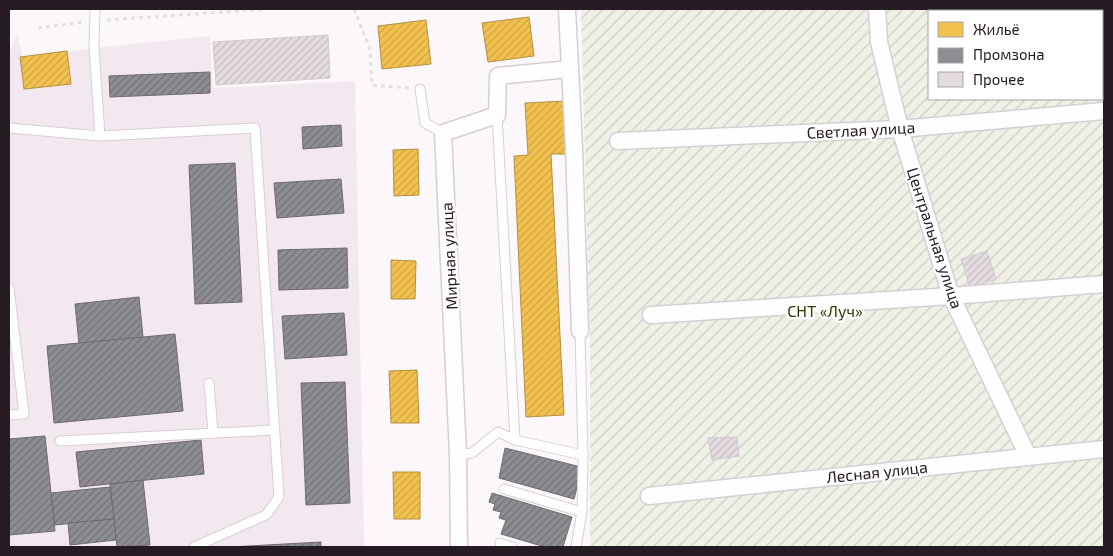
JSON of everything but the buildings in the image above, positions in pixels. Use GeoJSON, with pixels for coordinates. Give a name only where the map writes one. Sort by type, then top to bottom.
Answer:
{"type":"FeatureCollection","features":[{"type":"Feature","properties":{"kind":"street"},"geometry":{"type":"LineString","coordinates":[[567,9],[580,331]]}},
{"type":"Feature","properties":{"kind":"street","name":"Центральная улица"},"geometry":{"type":"LineString","coordinates":[[877,9],[879,42],[900,129],[951,296],[1028,456]]}},
{"type":"Feature","properties":{"kind":"street"},"geometry":{"type":"LineString","coordinates":[[443,133],[497,115],[498,76],[569,69]]}},
{"type":"Feature","properties":{"kind":"street","name":"Светлая улица"},"geometry":{"type":"LineString","coordinates":[[618,141],[900,129],[1104,111]]}},
{"type":"Feature","properties":{"kind":"street","name":"Мирная улица"},"geometry":{"type":"LineString","coordinates":[[443,133],[458,455],[459,547]]}},
{"type":"Feature","properties":{"kind":"street"},"geometry":{"type":"LineString","coordinates":[[651,315],[951,296],[1104,284]]}},
{"type":"Feature","properties":{"kind":"street","name":"Лесная улица"},"geometry":{"type":"LineString","coordinates":[[649,496],[1104,449]]}},
{"type":"Feature","properties":{"kind":"lane"},"geometry":{"type":"LineString","coordinates":[[94,9],[94,48],[100,136]]}},
{"type":"Feature","properties":{"kind":"lane"},"geometry":{"type":"LineString","coordinates":[[420,89],[424,124],[443,133]]}},
{"type":"Feature","properties":{"kind":"lane"},"geometry":{"type":"LineString","coordinates":[[497,115],[515,440]]}},
{"type":"Feature","properties":{"kind":"lane"},"geometry":{"type":"LineString","coordinates":[[9,128],[100,136],[255,128],[279,497],[266,515],[194,547]]}},
{"type":"Feature","properties":{"kind":"lane"},"geometry":{"type":"LineString","coordinates":[[9,288],[24,414],[9,415]]}},
{"type":"Feature","properties":{"kind":"lane"},"geometry":{"type":"LineString","coordinates":[[576,547],[582,512],[583,455],[580,331]]}},
{"type":"Feature","properties":{"kind":"lane"},"geometry":{"type":"LineString","coordinates":[[209,383],[213,433]]}},
{"type":"Feature","properties":{"kind":"lane"},"geometry":{"type":"LineString","coordinates":[[60,441],[274,430]]}},
{"type":"Feature","properties":{"kind":"lane"},"geometry":{"type":"LineString","coordinates":[[458,455],[472,453],[498,432],[515,440],[583,455]]}},
{"type":"Feature","properties":{"kind":"lane"},"geometry":{"type":"LineString","coordinates":[[504,489],[582,512]]}},
{"type":"Feature","properties":{"kind":"lane"},"geometry":{"type":"LineString","coordinates":[[500,544],[512,547]]}},
{"type":"Feature","properties":{"kind":"path"},"geometry":{"type":"LineString","coordinates":[[38,28],[70,23],[266,9]]}},
{"type":"Feature","properties":{"kind":"path"},"geometry":{"type":"LineString","coordinates":[[354,9],[370,49],[372,85],[420,89]]}},
{"type":"Feature","properties":{"kind":"shaded area"},"geometry":{"type":"Polygon","coordinates":[[[17,33],[23,58],[94,48],[210,36],[213,88],[355,81],[364,547],[9,547],[9,55],[17,33]]]}},
{"type":"Feature","properties":{"kind":"green space","name":"СНТ «Луч»"},"geometry":{"type":"Polygon","coordinates":[[[581,9],[1104,9],[1104,547],[590,547],[590,347],[581,9]]]}}]}
